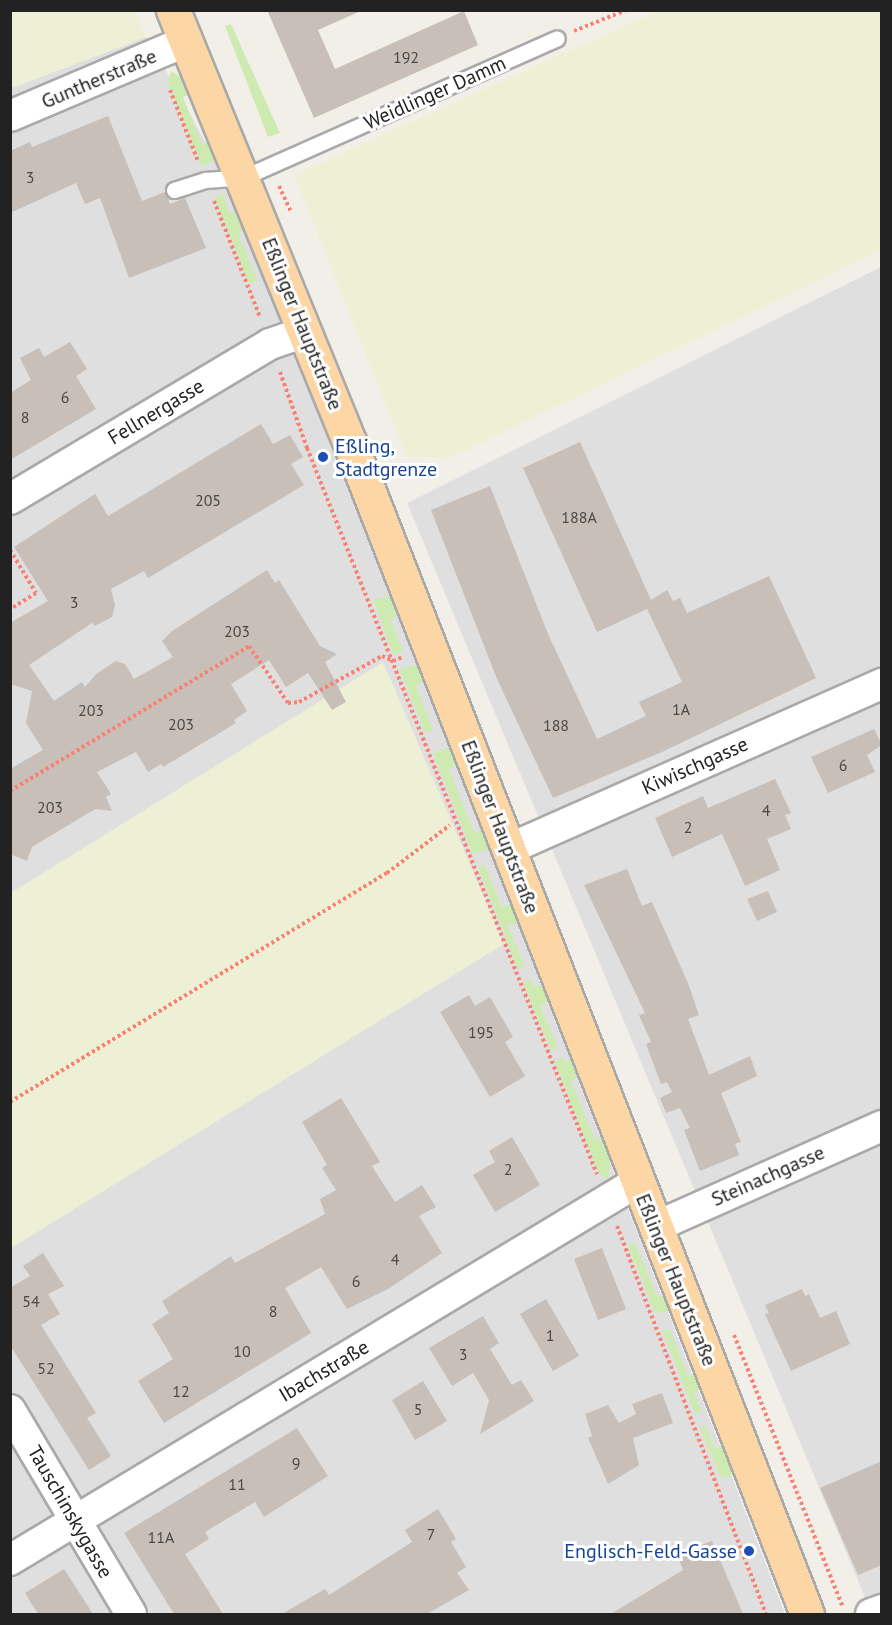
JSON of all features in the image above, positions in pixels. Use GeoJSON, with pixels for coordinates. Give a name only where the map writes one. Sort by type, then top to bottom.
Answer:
{"type":"FeatureCollection","features":[{"type":"Feature","properties":{"kind":"main road","name":"Eßlinger Hauptstraße"},"geometry":{"type":"LineString","coordinates":[[173,10],[244,177],[430,646],[807,1614]]}},
{"type":"Feature","properties":{"kind":"street","name":"Guntherstraße"},"geometry":{"type":"LineString","coordinates":[[10,117],[187,41]]}},
{"type":"Feature","properties":{"kind":"street","name":"Fellnergasse"},"geometry":{"type":"LineString","coordinates":[[10,499],[270,344],[304,332]]}},
{"type":"Feature","properties":{"kind":"street","name":"Kiwischgasse"},"geometry":{"type":"LineString","coordinates":[[509,849],[882,684]]}},
{"type":"Feature","properties":{"kind":"street","name":"Steinachgasse"},"geometry":{"type":"LineString","coordinates":[[655,1227],[882,1126]]}},
{"type":"Feature","properties":{"kind":"street","name":"Ibachstraße"},"geometry":{"type":"LineString","coordinates":[[10,1560],[637,1182]]}},
{"type":"Feature","properties":{"kind":"street","name":"Tauschinskygasse"},"geometry":{"type":"LineString","coordinates":[[10,1410],[131,1614]]}},
{"type":"Feature","properties":{"kind":"street"},"geometry":{"type":"LineString","coordinates":[[871,1614],[882,1610]]}},
{"type":"Feature","properties":{"kind":"lane","name":"Weidlinger Damm"},"geometry":{"type":"LineString","coordinates":[[174,190],[205,180],[244,177],[557,38]]}},
{"type":"Feature","properties":{"kind":"path"},"geometry":{"type":"LineString","coordinates":[[557,38],[626,10]]}},
{"type":"Feature","properties":{"kind":"path"},"geometry":{"type":"LineString","coordinates":[[276,361],[307,448],[602,1186]]}},
{"type":"Feature","properties":{"kind":"path"},"geometry":{"type":"LineString","coordinates":[[10,550],[36,593],[10,609]]}},
{"type":"Feature","properties":{"kind":"path"},"geometry":{"type":"LineString","coordinates":[[10,791],[249,646],[288,703],[299,702],[382,656],[393,661],[430,646]]}},
{"type":"Feature","properties":{"kind":"path"},"geometry":{"type":"LineString","coordinates":[[10,1102],[387,873],[450,825]]}},
{"type":"Feature","properties":{"kind":"path"},"geometry":{"type":"LineString","coordinates":[[613,1215],[766,1614]]}},
{"type":"Feature","properties":{"kind":"path"},"geometry":{"type":"LineString","coordinates":[[729,1323],[846,1614]]}},
{"type":"Feature","properties":{"kind":"shaded area"},"geometry":{"type":"Polygon","coordinates":[[[147,37],[235,195],[785,1614],[11,1614],[11,88],[147,37]]]}},
{"type":"Feature","properties":{"kind":"shaded area"},"geometry":{"type":"Polygon","coordinates":[[[881,267],[881,1614],[872,1614],[407,503],[881,267]]]}},
{"type":"Feature","properties":{"kind":"green space"},"geometry":{"type":"Polygon","coordinates":[[[11,10],[134,11],[147,37],[11,88],[11,10]]]}},
{"type":"Feature","properties":{"kind":"green space"},"geometry":{"type":"Polygon","coordinates":[[[660,10],[881,11],[881,250],[448,459],[406,456],[294,175],[660,10]]]}},
{"type":"Feature","properties":{"kind":"green space"},"geometry":{"type":"Polygon","coordinates":[[[231,24],[280,133],[268,137],[225,26],[231,24]]]}},
{"type":"Feature","properties":{"kind":"green space"},"geometry":{"type":"Polygon","coordinates":[[[171,71],[184,79],[192,93],[183,97],[202,144],[211,142],[218,159],[201,166],[168,82],[171,71]]]}},
{"type":"Feature","properties":{"kind":"green space"},"geometry":{"type":"Polygon","coordinates":[[[223,194],[230,213],[239,210],[246,229],[238,233],[257,280],[249,284],[214,197],[223,194]]]}},
{"type":"Feature","properties":{"kind":"green space"},"geometry":{"type":"Polygon","coordinates":[[[390,596],[398,615],[390,619],[403,651],[394,655],[373,600],[390,596]]]}},
{"type":"Feature","properties":{"kind":"green space"},"geometry":{"type":"Polygon","coordinates":[[[383,662],[504,944],[11,1248],[11,893],[383,662]]]}},
{"type":"Feature","properties":{"kind":"green space"},"geometry":{"type":"Polygon","coordinates":[[[417,664],[424,681],[416,686],[433,730],[425,733],[400,670],[417,664]]]}},
{"type":"Feature","properties":{"kind":"green space"},"geometry":{"type":"Polygon","coordinates":[[[450,747],[456,765],[449,769],[474,833],[482,830],[490,849],[473,854],[433,753],[450,747]]]}},
{"type":"Feature","properties":{"kind":"green space"},"geometry":{"type":"Polygon","coordinates":[[[485,865],[502,908],[510,904],[517,923],[508,926],[525,967],[518,969],[478,867],[485,865]]]}},
{"type":"Feature","properties":{"kind":"green space"},"geometry":{"type":"Polygon","coordinates":[[[530,979],[533,987],[541,984],[549,1001],[540,1006],[558,1048],[551,1051],[523,982],[530,979]]]}},
{"type":"Feature","properties":{"kind":"green space"},"geometry":{"type":"Polygon","coordinates":[[[562,1058],[565,1062],[572,1058],[579,1077],[571,1081],[595,1140],[604,1137],[611,1156],[608,1180],[598,1172],[555,1061],[562,1058]]]}},
{"type":"Feature","properties":{"kind":"green space"},"geometry":{"type":"Polygon","coordinates":[[[635,1243],[657,1297],[665,1295],[672,1311],[655,1313],[628,1245],[635,1243]]]}},
{"type":"Feature","properties":{"kind":"green space"},"geometry":{"type":"Polygon","coordinates":[[[662,1330],[670,1330],[688,1377],[697,1373],[702,1388],[694,1392],[702,1412],[695,1414],[662,1330]]]}},
{"type":"Feature","properties":{"kind":"green space"},"geometry":{"type":"Polygon","coordinates":[[[705,1425],[715,1449],[722,1446],[733,1474],[721,1478],[700,1428],[705,1425]]]}},
{"type":"Feature","properties":{"kind":"building"},"geometry":{"type":"Polygon","coordinates":[[[267,10],[363,10],[318,30],[335,69],[464,11],[478,45],[314,118],[267,10]]]}},
{"type":"Feature","properties":{"kind":"building"},"geometry":{"type":"Polygon","coordinates":[[[108,116],[142,201],[165,192],[170,204],[185,198],[206,248],[129,278],[100,198],[85,204],[76,183],[10,213],[10,151],[30,142],[32,147],[108,116]]]}},
{"type":"Feature","properties":{"kind":"building"},"geometry":{"type":"Polygon","coordinates":[[[70,342],[87,369],[76,376],[96,409],[10,460],[10,393],[31,380],[20,358],[39,348],[44,357],[70,342]]]}},
{"type":"Feature","properties":{"kind":"building"},"geometry":{"type":"Polygon","coordinates":[[[261,424],[273,444],[290,435],[303,457],[291,464],[304,485],[148,578],[144,571],[111,589],[115,605],[112,617],[95,626],[92,623],[29,665],[54,701],[82,682],[85,687],[96,674],[116,661],[125,664],[134,679],[173,657],[162,641],[172,631],[267,570],[275,583],[279,580],[320,646],[337,654],[325,662],[346,702],[332,710],[308,673],[286,687],[269,660],[231,684],[247,711],[234,720],[236,723],[163,767],[161,764],[148,772],[136,752],[97,772],[111,794],[106,797],[112,811],[96,809],[85,815],[32,847],[27,861],[10,854],[10,769],[43,750],[26,723],[32,691],[10,684],[10,623],[48,601],[14,547],[95,494],[108,516],[261,424]]]}},
{"type":"Feature","properties":{"kind":"building"},"geometry":{"type":"Polygon","coordinates":[[[580,442],[651,600],[667,590],[673,601],[680,598],[687,613],[769,576],[816,678],[662,752],[553,798],[497,679],[431,510],[490,486],[548,634],[597,739],[646,716],[639,702],[682,682],[647,609],[597,632],[523,468],[580,442]]]}},
{"type":"Feature","properties":{"kind":"building"},"geometry":{"type":"Polygon","coordinates":[[[874,729],[882,745],[867,755],[875,772],[828,793],[811,757],[874,729]]]}},
{"type":"Feature","properties":{"kind":"building"},"geometry":{"type":"Polygon","coordinates":[[[775,779],[791,813],[785,815],[791,829],[767,839],[780,870],[745,886],[722,834],[672,857],[655,818],[703,796],[708,808],[775,779]]]}},
{"type":"Feature","properties":{"kind":"building"},"geometry":{"type":"Polygon","coordinates":[[[627,869],[642,906],[652,902],[688,983],[699,1015],[688,1019],[709,1075],[750,1056],[757,1076],[721,1093],[741,1142],[735,1144],[739,1155],[700,1171],[684,1130],[690,1128],[680,1108],[666,1113],[660,1098],[672,1092],[667,1082],[661,1084],[646,1044],[651,1042],[639,1015],[645,1013],[584,885],[627,869]]]}},
{"type":"Feature","properties":{"kind":"building"},"geometry":{"type":"Polygon","coordinates":[[[768,891],[777,912],[757,921],[747,899],[768,891]]]}},
{"type":"Feature","properties":{"kind":"building"},"geometry":{"type":"Polygon","coordinates":[[[469,995],[475,1006],[490,997],[513,1037],[505,1042],[525,1076],[490,1097],[440,1012],[469,995]]]}},
{"type":"Feature","properties":{"kind":"building"},"geometry":{"type":"Polygon","coordinates":[[[341,1098],[380,1162],[372,1166],[395,1202],[422,1185],[436,1207],[419,1216],[442,1253],[388,1289],[347,1309],[321,1267],[285,1288],[311,1333],[164,1423],[138,1381],[173,1359],[152,1324],[169,1313],[162,1301],[231,1256],[235,1263],[325,1214],[320,1199],[336,1190],[322,1168],[327,1165],[302,1122],[341,1098]]]}},
{"type":"Feature","properties":{"kind":"building"},"geometry":{"type":"Polygon","coordinates":[[[512,1137],[540,1185],[495,1212],[473,1175],[495,1162],[489,1151],[512,1137]]]}},
{"type":"Feature","properties":{"kind":"building"},"geometry":{"type":"Polygon","coordinates":[[[602,1248],[626,1309],[598,1320],[574,1259],[602,1248]]]}},
{"type":"Feature","properties":{"kind":"building"},"geometry":{"type":"Polygon","coordinates":[[[43,1253],[64,1286],[48,1294],[60,1314],[41,1325],[96,1413],[87,1418],[111,1456],[89,1470],[10,1345],[10,1288],[30,1276],[23,1266],[43,1253]]]}},
{"type":"Feature","properties":{"kind":"building"},"geometry":{"type":"Polygon","coordinates":[[[802,1289],[805,1296],[809,1294],[820,1318],[836,1311],[850,1344],[791,1371],[765,1314],[769,1313],[765,1305],[802,1289]]]}},
{"type":"Feature","properties":{"kind":"building"},"geometry":{"type":"Polygon","coordinates":[[[546,1299],[579,1356],[553,1371],[520,1314],[546,1299]]]}},
{"type":"Feature","properties":{"kind":"building"},"geometry":{"type":"Polygon","coordinates":[[[483,1316],[499,1343],[490,1349],[512,1385],[521,1380],[534,1401],[480,1434],[489,1400],[473,1373],[452,1386],[429,1348],[483,1316]]]}},
{"type":"Feature","properties":{"kind":"building"},"geometry":{"type":"Polygon","coordinates":[[[423,1381],[447,1421],[415,1440],[392,1400],[423,1381]]]}},
{"type":"Feature","properties":{"kind":"building"},"geometry":{"type":"Polygon","coordinates":[[[662,1393],[673,1423],[633,1438],[639,1465],[608,1484],[588,1438],[592,1436],[585,1414],[608,1405],[619,1423],[636,1414],[632,1404],[662,1393]]]}},
{"type":"Feature","properties":{"kind":"building"},"geometry":{"type":"Polygon","coordinates":[[[297,1428],[328,1476],[264,1517],[255,1502],[205,1532],[209,1539],[185,1554],[223,1614],[174,1614],[124,1533],[297,1428]]]}},
{"type":"Feature","properties":{"kind":"building"},"geometry":{"type":"Polygon","coordinates":[[[882,1461],[882,1565],[858,1575],[820,1488],[882,1461]]]}},
{"type":"Feature","properties":{"kind":"building"},"geometry":{"type":"Polygon","coordinates":[[[438,1509],[456,1539],[451,1542],[466,1567],[457,1573],[469,1590],[427,1614],[282,1614],[325,1589],[329,1595],[412,1542],[405,1530],[438,1509]]]}},
{"type":"Feature","properties":{"kind":"building"},"geometry":{"type":"Polygon","coordinates":[[[712,1541],[743,1614],[611,1614],[683,1570],[677,1554],[712,1541]]]}},
{"type":"Feature","properties":{"kind":"building"},"geometry":{"type":"Polygon","coordinates":[[[64,1569],[93,1614],[38,1614],[25,1593],[64,1569]]]}},
{"type":"Feature","properties":{"kind":"place","name":"Eßling, Stadtgrenze"},"geometry":{"type":"Point","coordinates":[323,457]}},
{"type":"Feature","properties":{"kind":"place","name":"Englisch-Feld-Gasse"},"geometry":{"type":"Point","coordinates":[749,1551]}}]}
